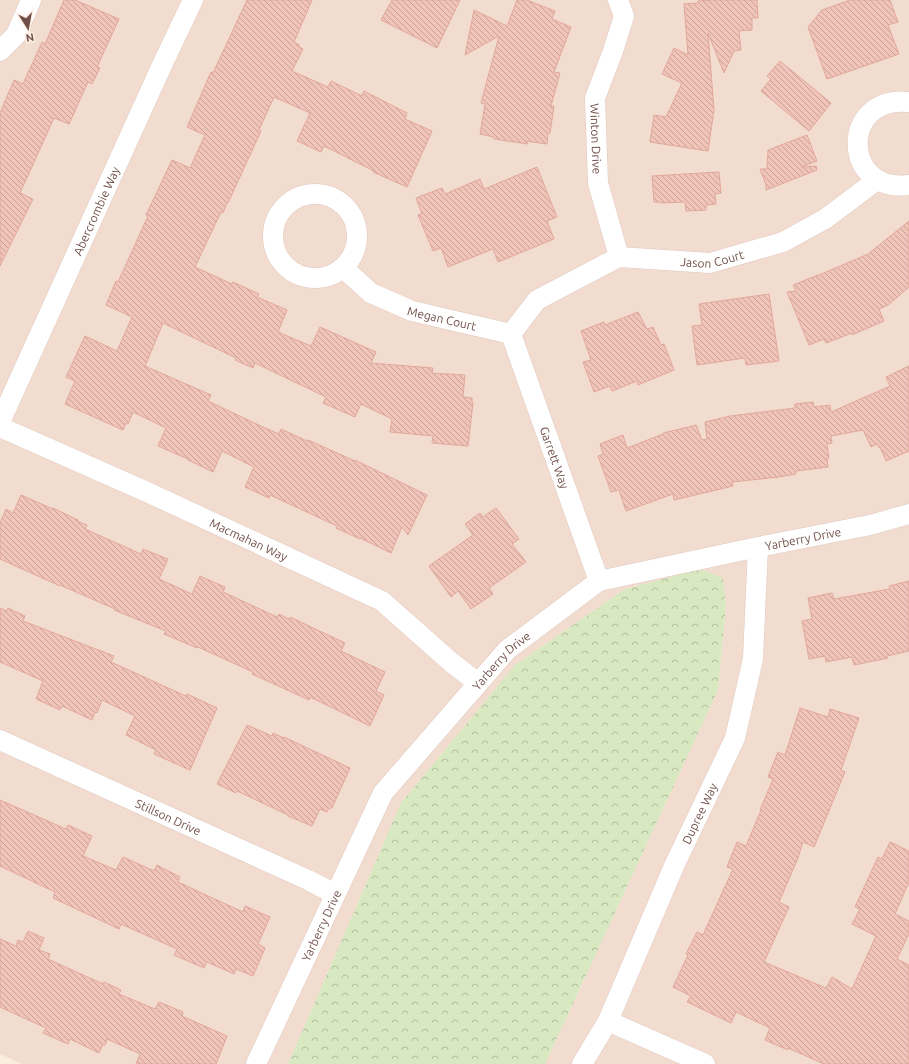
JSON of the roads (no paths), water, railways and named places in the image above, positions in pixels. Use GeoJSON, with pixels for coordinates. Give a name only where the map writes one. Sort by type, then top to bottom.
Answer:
{"type":"FeatureCollection","features":[{"type":"Feature","properties":{"kind":"street"},"geometry":{"type":"LineString","coordinates":[[0,51],[16,35],[31,0]]}},
{"type":"Feature","properties":{"kind":"street","name":"Abercrombie Way"},"geometry":{"type":"LineString","coordinates":[[0,422],[193,0]]}},
{"type":"Feature","properties":{"kind":"street","name":"Winton Drive"},"geometry":{"type":"LineString","coordinates":[[618,0],[624,16],[613,51],[595,98],[598,182],[619,257]]}},
{"type":"Feature","properties":{"kind":"street"},"geometry":{"type":"LineString","coordinates":[[909,102],[898,101],[885,104],[873,110],[864,120],[858,132],[857,146],[860,159],[866,170],[877,180],[888,185],[909,185]]}},
{"type":"Feature","properties":{"kind":"street","name":"Jason Court"},"geometry":{"type":"LineString","coordinates":[[619,257],[710,263],[783,242],[825,219],[877,180]]}},
{"type":"Feature","properties":{"kind":"street"},"geometry":{"type":"LineString","coordinates":[[309,194],[322,194],[335,198],[346,207],[354,218],[357,231],[357,245],[352,257],[343,268],[330,275],[316,278],[302,276],[290,270],[284,264],[274,246],[273,232],[276,218],[284,206],[296,198],[309,194]]}},
{"type":"Feature","properties":{"kind":"street"},"geometry":{"type":"LineString","coordinates":[[511,334],[537,300],[619,257]]}},
{"type":"Feature","properties":{"kind":"street","name":"Megan Court"},"geometry":{"type":"LineString","coordinates":[[343,268],[371,293],[412,311],[511,334]]}},
{"type":"Feature","properties":{"kind":"street","name":"Garrett Way"},"geometry":{"type":"LineString","coordinates":[[511,334],[599,581]]}},
{"type":"Feature","properties":{"kind":"street","name":"Macmahan Way"},"geometry":{"type":"LineString","coordinates":[[0,427],[147,492],[382,602],[452,663],[478,683]]}},
{"type":"Feature","properties":{"kind":"street","name":"Yarberry Drive"},"geometry":{"type":"LineString","coordinates":[[256,1064],[383,793],[507,650],[599,581],[758,546],[870,525],[909,514]]}},
{"type":"Feature","properties":{"kind":"street","name":"Dupree Way"},"geometry":{"type":"LineString","coordinates":[[582,1064],[608,1021],[674,866],[736,738],[753,659],[758,546]]}},
{"type":"Feature","properties":{"kind":"street","name":"Stillson Drive"},"geometry":{"type":"LineString","coordinates":[[0,740],[308,880],[335,894]]}},
{"type":"Feature","properties":{"kind":"street"},"geometry":{"type":"LineString","coordinates":[[608,1021],[705,1064]]}},
{"type":"Feature","properties":{"kind":"street","name":"Yarberry Drive"},"geometry":{"type":"LineString","coordinates":[[270,1035],[272,1064]]}}]}
